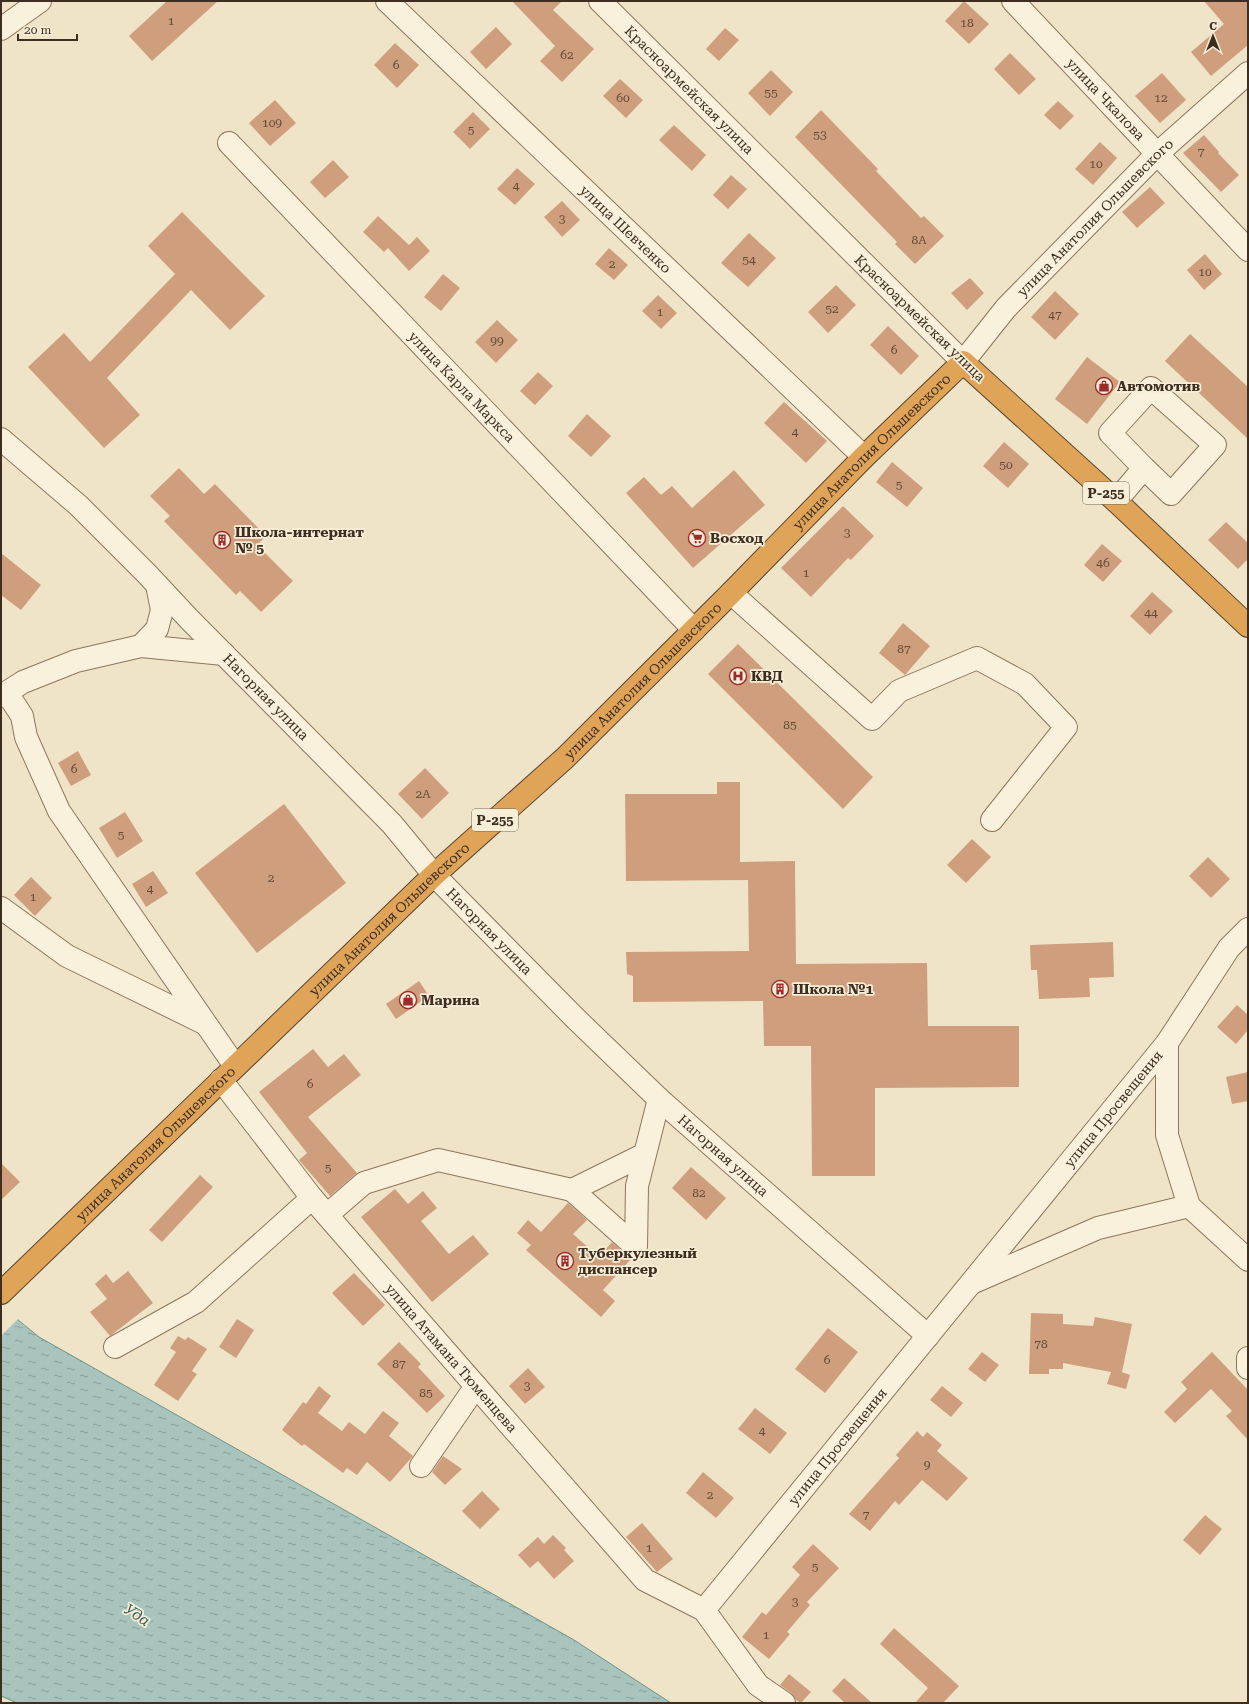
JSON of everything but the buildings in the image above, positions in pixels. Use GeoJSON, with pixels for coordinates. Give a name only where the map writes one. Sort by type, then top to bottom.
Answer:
{"type":"FeatureCollection","features":[{"type":"Feature","properties":{"kind":"highway","name":"улица Анатолия Ольшевского"},"geometry":{"type":"LineString","coordinates":[[1,1293],[434,875],[566,758],[864,458],[963,362]]}},
{"type":"Feature","properties":{"kind":"highway","name":"Красноармейская улица"},"geometry":{"type":"LineString","coordinates":[[963,362],[1116,501],[1248,626]]}},
{"type":"Feature","properties":{"kind":"street"},"geometry":{"type":"LineString","coordinates":[[1,29],[40,1]]}},
{"type":"Feature","properties":{"kind":"street","name":"улица Шевченко"},"geometry":{"type":"LineString","coordinates":[[387,1],[864,458]]}},
{"type":"Feature","properties":{"kind":"street","name":"Красноармейская улица"},"geometry":{"type":"LineString","coordinates":[[600,1],[963,362]]}},
{"type":"Feature","properties":{"kind":"street","name":"улица Чкалова"},"geometry":{"type":"LineString","coordinates":[[1013,1],[1248,250]]}},
{"type":"Feature","properties":{"kind":"street","name":"улица Анатолия Ольшевского"},"geometry":{"type":"LineString","coordinates":[[963,362],[1006,308],[1157,154],[1248,73]]}},
{"type":"Feature","properties":{"kind":"street","name":"улица Карла Маркса"},"geometry":{"type":"LineString","coordinates":[[229,143],[694,630]]}},
{"type":"Feature","properties":{"kind":"street"},"geometry":{"type":"LineString","coordinates":[[1151,388],[1215,445],[1171,494],[1144,468],[1110,433],[1151,388]]}},
{"type":"Feature","properties":{"kind":"street","name":"Нагорная улица"},"geometry":{"type":"LineString","coordinates":[[1,439],[78,505],[392,824],[434,875],[575,1018],[659,1099],[928,1336]]}},
{"type":"Feature","properties":{"kind":"street"},"geometry":{"type":"LineString","coordinates":[[1116,501],[1144,468]]}},
{"type":"Feature","properties":{"kind":"street"},"geometry":{"type":"LineString","coordinates":[[141,646],[157,629],[162,610],[157,585]]}},
{"type":"Feature","properties":{"kind":"street"},"geometry":{"type":"LineString","coordinates":[[731,593],[872,719],[900,691],[977,658],[1024,684],[1066,727],[992,820]]}},
{"type":"Feature","properties":{"kind":"street"},"geometry":{"type":"LineString","coordinates":[[4,694],[23,682],[76,661],[141,646],[224,654]]}},
{"type":"Feature","properties":{"kind":"street","name":"улица Атамана Тюменцева"},"geometry":{"type":"LineString","coordinates":[[4,694],[22,716],[26,737],[59,812],[206,1024],[228,1073],[312,1198],[646,1580],[704,1610]]}},
{"type":"Feature","properties":{"kind":"street"},"geometry":{"type":"LineString","coordinates":[[1,908],[67,956],[206,1024]]}},
{"type":"Feature","properties":{"kind":"street","name":"улица Просвещения"},"geometry":{"type":"LineString","coordinates":[[704,1610],[1167,1043],[1229,948],[1248,929]]}},
{"type":"Feature","properties":{"kind":"street"},"geometry":{"type":"LineString","coordinates":[[1167,1043],[1167,1135],[1189,1206],[1248,1260]]}},
{"type":"Feature","properties":{"kind":"street"},"geometry":{"type":"LineString","coordinates":[[327,1215],[364,1183],[438,1160],[572,1190],[636,1247],[637,1186],[659,1099]]}},
{"type":"Feature","properties":{"kind":"street"},"geometry":{"type":"LineString","coordinates":[[572,1190],[645,1154]]}},
{"type":"Feature","properties":{"kind":"street"},"geometry":{"type":"LineString","coordinates":[[115,1347],[196,1302],[312,1198]]}},
{"type":"Feature","properties":{"kind":"street","name":"улица Просвещения"},"geometry":{"type":"LineString","coordinates":[[971,1284],[1098,1228],[1189,1206]]}},
{"type":"Feature","properties":{"kind":"street"},"geometry":{"type":"LineString","coordinates":[[1248,1358],[1248,1368]]}},
{"type":"Feature","properties":{"kind":"street"},"geometry":{"type":"LineString","coordinates":[[420,1466],[476,1386]]}},
{"type":"Feature","properties":{"kind":"street"},"geometry":{"type":"LineString","coordinates":[[704,1610],[758,1685],[784,1703]]}},
{"type":"Feature","properties":{"kind":"water","name":"Уда"},"geometry":{"type":"Polygon","coordinates":[[[1,1306],[39,1337],[574,1640],[671,1703],[17,1703],[1,1696],[1,1306]]]}},
{"type":"Feature","properties":{"kind":"pier"},"geometry":{"type":"Polygon","coordinates":[[[1,1304],[19,1318],[1,1336],[1,1304]]]}},
{"type":"Feature","properties":{"kind":"place","name":"Автомотив"},"geometry":{"type":"Point","coordinates":[1104,386]}},
{"type":"Feature","properties":{"kind":"place","name":"Восход"},"geometry":{"type":"Point","coordinates":[697,538]}},
{"type":"Feature","properties":{"kind":"place","name":"Школа-интернат № 5"},"geometry":{"type":"Point","coordinates":[222,540]}},
{"type":"Feature","properties":{"kind":"place","name":"КВД"},"geometry":{"type":"Point","coordinates":[738,676]}},
{"type":"Feature","properties":{"kind":"place","name":"Школа №1"},"geometry":{"type":"Point","coordinates":[780,989]}},
{"type":"Feature","properties":{"kind":"place","name":"Марина"},"geometry":{"type":"Point","coordinates":[408,1000]}},
{"type":"Feature","properties":{"kind":"place","name":"Туберкулезный диспансер"},"geometry":{"type":"Point","coordinates":[565,1261]}}]}
